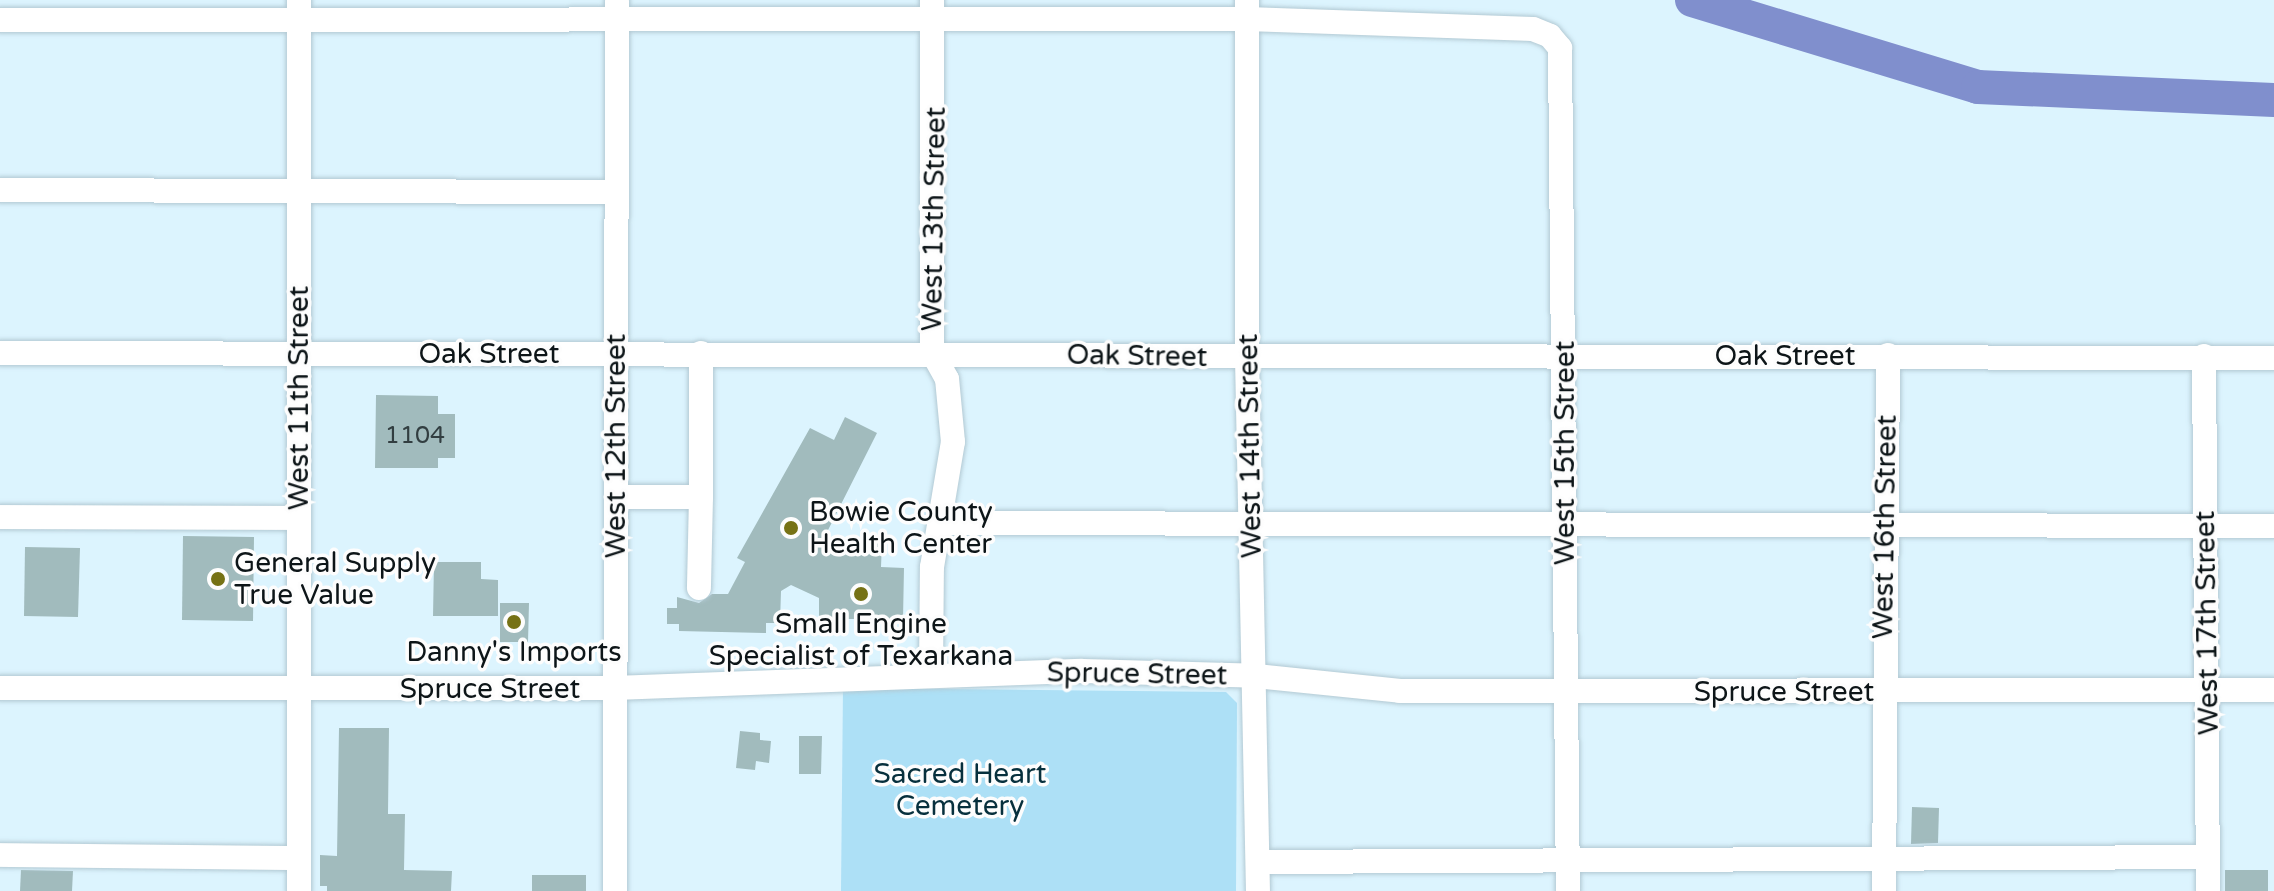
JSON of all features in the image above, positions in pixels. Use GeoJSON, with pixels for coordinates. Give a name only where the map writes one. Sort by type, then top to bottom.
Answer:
{"type":"FeatureCollection","features":[{"type":"Feature","properties":{"kind":"street"},"geometry":{"type":"LineString","coordinates":[[0,20],[299,8],[1247,9]]}},
{"type":"Feature","properties":{"kind":"street","name":"West 11th Street"},"geometry":{"type":"LineString","coordinates":[[299,8],[299,891]]}},
{"type":"Feature","properties":{"kind":"street","name":"West 12th Street"},"geometry":{"type":"LineString","coordinates":[[615,891],[617,8]]}},
{"type":"Feature","properties":{"kind":"street","name":"West 13th Street"},"geometry":{"type":"LineString","coordinates":[[931,673],[932,567],[942,523],[953,442],[947,379],[932,352],[934,8]]}},
{"type":"Feature","properties":{"kind":"street","name":"West 15th Street"},"geometry":{"type":"LineString","coordinates":[[1247,9],[1533,29],[1550,36],[1560,48],[1568,891]]}},
{"type":"Feature","properties":{"kind":"street","name":"West 14th Street"},"geometry":{"type":"LineString","coordinates":[[1247,9],[1247,358],[1256,676],[1258,891]]}},
{"type":"Feature","properties":{"kind":"street"},"geometry":{"type":"LineString","coordinates":[[0,190],[617,192]]}},
{"type":"Feature","properties":{"kind":"street","name":"Oak Street"},"geometry":{"type":"LineString","coordinates":[[0,353],[932,352],[1247,358],[1888,355],[2274,358]]}},
{"type":"Feature","properties":{"kind":"street"},"geometry":{"type":"LineString","coordinates":[[699,588],[701,353]]}},
{"type":"Feature","properties":{"kind":"street","name":"West 16th Street"},"geometry":{"type":"LineString","coordinates":[[1884,891],[1883,692],[1888,355]]}},
{"type":"Feature","properties":{"kind":"street","name":"West 17th Street"},"geometry":{"type":"LineString","coordinates":[[2204,356],[2208,891]]}},
{"type":"Feature","properties":{"kind":"street"},"geometry":{"type":"LineString","coordinates":[[616,497],[701,497]]}},
{"type":"Feature","properties":{"kind":"street"},"geometry":{"type":"LineString","coordinates":[[0,517],[299,518]]}},
{"type":"Feature","properties":{"kind":"street"},"geometry":{"type":"LineString","coordinates":[[942,523],[2274,526]]}},
{"type":"Feature","properties":{"kind":"street","name":"Spruce Street"},"geometry":{"type":"LineString","coordinates":[[0,688],[614,688],[931,673],[1256,676],[1377,690],[2274,690]]}},
{"type":"Feature","properties":{"kind":"street"},"geometry":{"type":"LineString","coordinates":[[0,855],[299,858]]}},
{"type":"Feature","properties":{"kind":"street"},"geometry":{"type":"LineString","coordinates":[[1258,862],[2208,857]]}},
{"type":"Feature","properties":{"kind":"green space","name":"Sacred Heart Cemetery"},"geometry":{"type":"Polygon","coordinates":[[[843,688],[1226,692],[1237,703],[1236,891],[841,891],[843,688]]]}},
{"type":"Feature","properties":{"kind":"building"},"geometry":{"type":"Polygon","coordinates":[[[376,395],[438,396],[438,414],[455,414],[455,458],[438,458],[438,468],[375,468],[376,395]]]}},
{"type":"Feature","properties":{"kind":"building","name":"Bowie County Health Center"},"geometry":{"type":"Polygon","coordinates":[[[845,417],[877,433],[823,540],[882,541],[881,567],[904,568],[903,619],[819,619],[819,598],[791,585],[781,591],[780,623],[766,623],[766,633],[679,631],[679,624],[667,624],[667,608],[677,608],[677,597],[699,603],[712,594],[728,594],[745,562],[737,558],[810,428],[834,440],[845,417]]]}},
{"type":"Feature","properties":{"kind":"building","name":"General Supply True Value"},"geometry":{"type":"Polygon","coordinates":[[[183,536],[254,537],[253,621],[182,620],[183,536]]]}},
{"type":"Feature","properties":{"kind":"building"},"geometry":{"type":"Polygon","coordinates":[[[25,547],[80,548],[78,617],[24,616],[25,547]]]}},
{"type":"Feature","properties":{"kind":"building"},"geometry":{"type":"Polygon","coordinates":[[[434,562],[481,562],[481,579],[498,580],[498,616],[433,616],[434,562]]]}},
{"type":"Feature","properties":{"kind":"building","name":"Danny's Imports"},"geometry":{"type":"Polygon","coordinates":[[[500,603],[529,603],[528,642],[500,642],[500,603]]]}},
{"type":"Feature","properties":{"kind":"building"},"geometry":{"type":"Polygon","coordinates":[[[339,728],[389,728],[388,814],[405,814],[404,870],[452,871],[451,891],[327,891],[327,886],[320,886],[320,855],[337,856],[339,728]]]}},
{"type":"Feature","properties":{"kind":"building"},"geometry":{"type":"Polygon","coordinates":[[[740,731],[760,733],[760,740],[771,741],[769,763],[756,761],[755,770],[736,768],[740,731]]]}},
{"type":"Feature","properties":{"kind":"building"},"geometry":{"type":"Polygon","coordinates":[[[799,736],[822,736],[821,774],[799,774],[799,736]]]}},
{"type":"Feature","properties":{"kind":"building"},"geometry":{"type":"Polygon","coordinates":[[[1912,807],[1939,808],[1938,843],[1911,844],[1912,807]]]}},
{"type":"Feature","properties":{"kind":"building"},"geometry":{"type":"Polygon","coordinates":[[[21,870],[73,871],[72,891],[20,891],[21,870]]]}},
{"type":"Feature","properties":{"kind":"building"},"geometry":{"type":"Polygon","coordinates":[[[2225,870],[2268,870],[2268,891],[2225,891],[2225,870]]]}},
{"type":"Feature","properties":{"kind":"building"},"geometry":{"type":"Polygon","coordinates":[[[532,875],[586,875],[586,891],[532,891],[532,875]]]}},
{"type":"Feature","properties":{"kind":"waterway"},"geometry":{"type":"LineString","coordinates":[[1692,0],[1978,87],[2274,100]]}},
{"type":"Feature","properties":{"kind":"place","name":"Bowie County Health Center"},"geometry":{"type":"Point","coordinates":[791,528]}},
{"type":"Feature","properties":{"kind":"place","name":"General Supply True Value"},"geometry":{"type":"Point","coordinates":[218,579]}},
{"type":"Feature","properties":{"kind":"place","name":"Small Engine Specialist of Texarkana"},"geometry":{"type":"Point","coordinates":[861,594]}},
{"type":"Feature","properties":{"kind":"place","name":"Danny's Imports"},"geometry":{"type":"Point","coordinates":[514,622]}}]}
